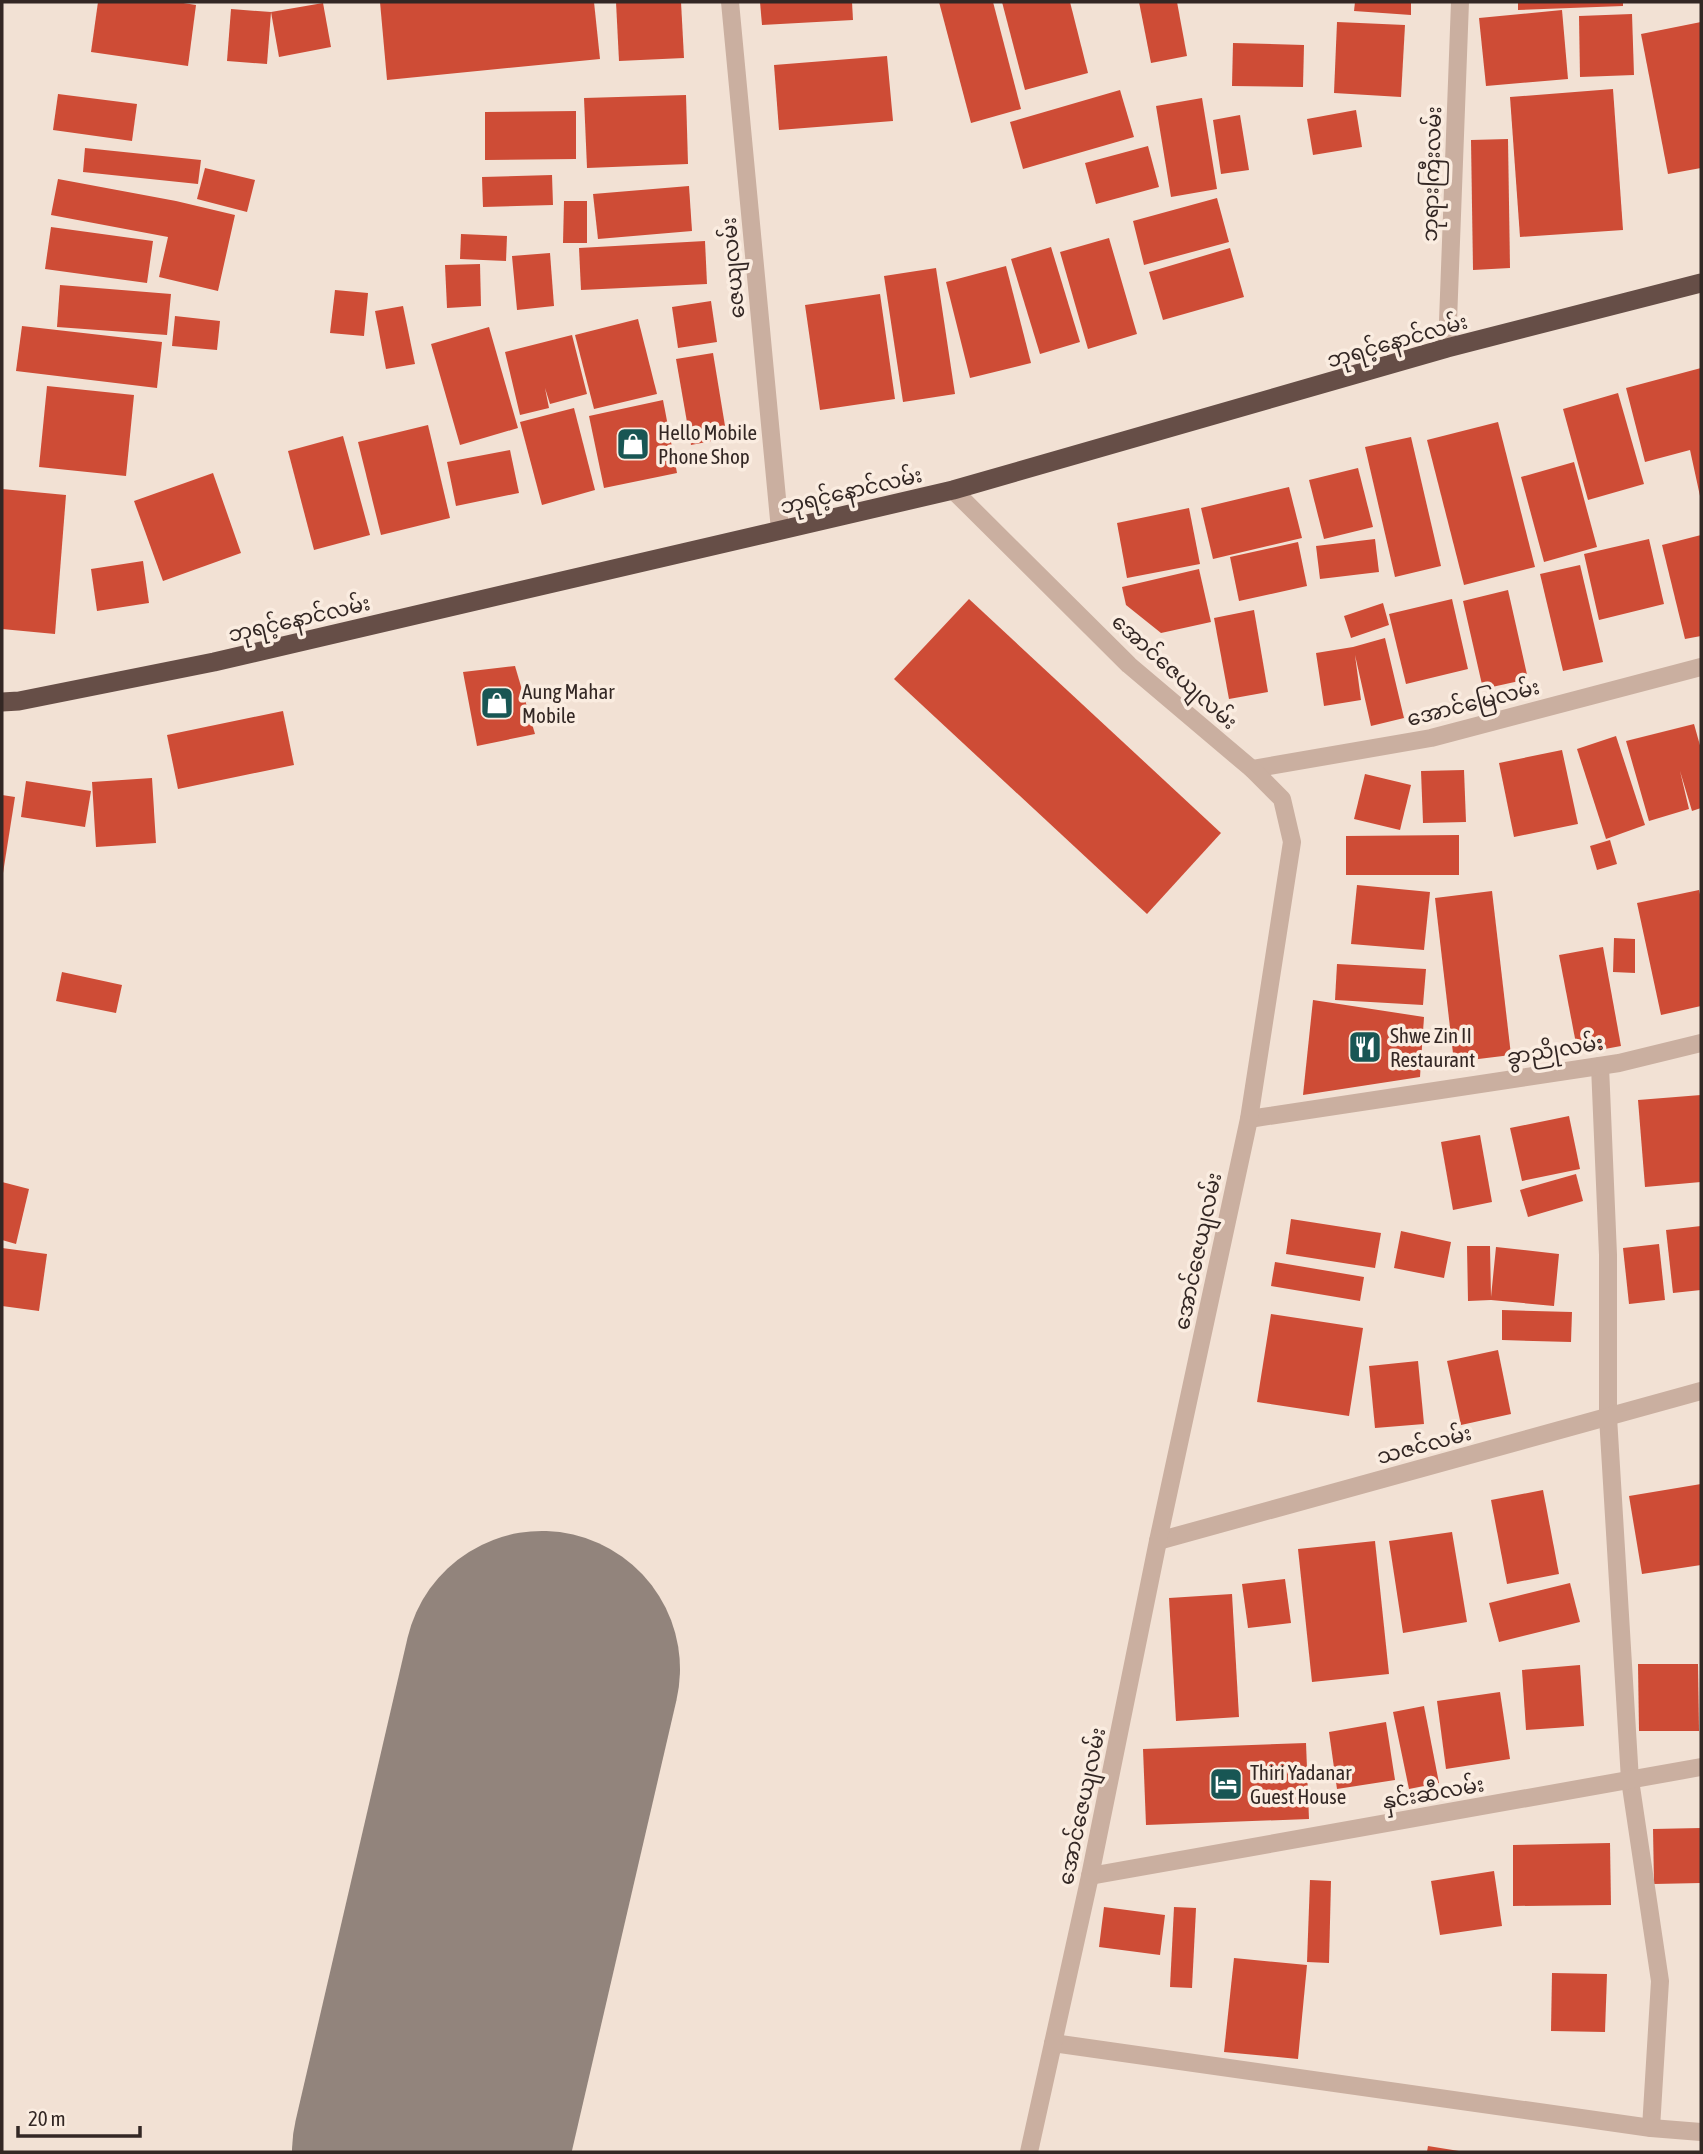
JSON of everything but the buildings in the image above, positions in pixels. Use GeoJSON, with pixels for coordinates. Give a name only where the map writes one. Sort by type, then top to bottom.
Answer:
{"type":"FeatureCollection","features":[{"type":"Feature","properties":{"kind":"highway","name":"ဘုရင့်နောင်လမ်း"},"geometry":{"type":"LineString","coordinates":[[2,702],[19,701],[214,662],[953,490],[1447,348],[1701,283]]}},
{"type":"Feature","properties":{"kind":"street","name":"ဇေယျလမ်း"},"geometry":{"type":"LineString","coordinates":[[730,2],[780,530]]}},
{"type":"Feature","properties":{"kind":"street","name":"ဘုရားကြီးလမ်း"},"geometry":{"type":"LineString","coordinates":[[1447,348],[1460,2]]}},
{"type":"Feature","properties":{"kind":"street","name":"အောင်ဇေယျလမ်း"},"geometry":{"type":"LineString","coordinates":[[953,490],[1129,665],[1252,769],[1282,799],[1292,842],[1249,1119],[1158,1541],[1090,1877],[1029,2152]]}},
{"type":"Feature","properties":{"kind":"street","name":"အောင်မြေလမ်း"},"geometry":{"type":"LineString","coordinates":[[1252,769],[1431,738],[1701,667]]}},
{"type":"Feature","properties":{"kind":"street","name":"ခွာညိုလမ်း"},"geometry":{"type":"LineString","coordinates":[[1249,1119],[1600,1066],[1701,1044]]}},
{"type":"Feature","properties":{"kind":"street"},"geometry":{"type":"LineString","coordinates":[[1600,1066],[1608,1255],[1608,1417],[1630,1780],[1660,1981],[1651,2128]]}},
{"type":"Feature","properties":{"kind":"street","name":"သဇင်လမ်း"},"geometry":{"type":"LineString","coordinates":[[1158,1541],[1701,1391]]}},
{"type":"Feature","properties":{"kind":"street","name":"နှင်းဆီလမ်း"},"geometry":{"type":"LineString","coordinates":[[1090,1877],[1701,1767]]}},
{"type":"Feature","properties":{"kind":"street"},"geometry":{"type":"LineString","coordinates":[[1053,2043],[1651,2128],[1701,2132]]}},
{"type":"Feature","properties":{"kind":"runway"},"geometry":{"type":"LineString","coordinates":[[430,2152],[542,1669]]}},
{"type":"Feature","properties":{"kind":"place","name":"Hello Mobile Phone Shop"},"geometry":{"type":"Point","coordinates":[633,444]}},
{"type":"Feature","properties":{"kind":"place","name":"Aung Mahar Mobile"},"geometry":{"type":"Point","coordinates":[497,703]}},
{"type":"Feature","properties":{"kind":"place","name":"Shwe Zin II Restaurant"},"geometry":{"type":"Point","coordinates":[1365,1047]}},
{"type":"Feature","properties":{"kind":"place","name":"Thiri Yadanar Guest House"},"geometry":{"type":"Point","coordinates":[1226,1784]}}]}
